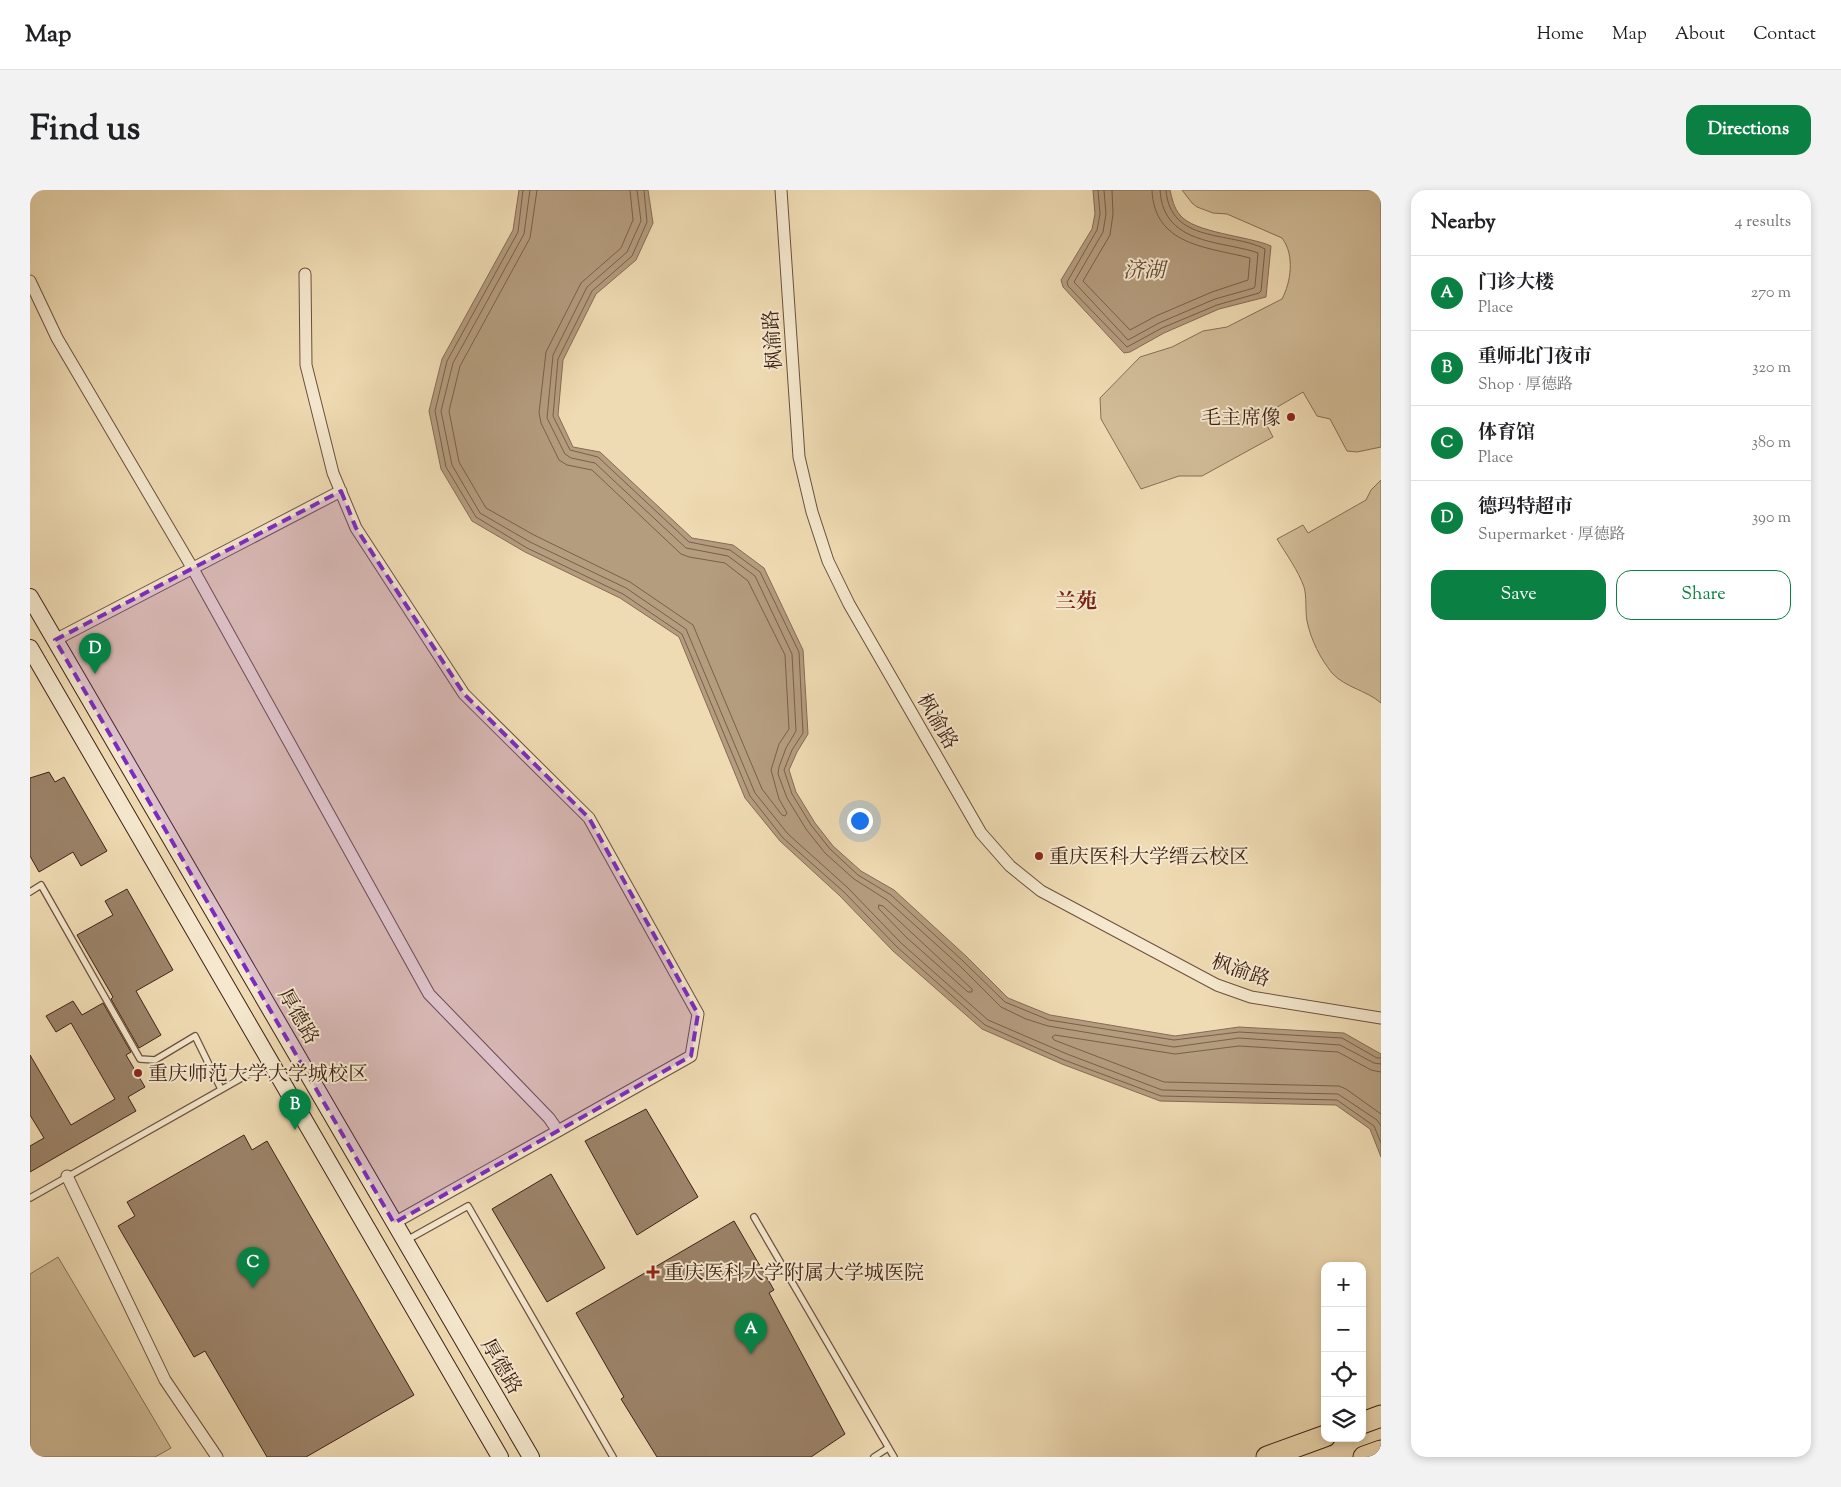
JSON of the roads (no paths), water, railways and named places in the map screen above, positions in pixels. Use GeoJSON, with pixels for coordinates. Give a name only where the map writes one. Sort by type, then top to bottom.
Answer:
{"type":"FeatureCollection","features":[{"type":"Feature","properties":{"kind":"highway"},"geometry":{"type":"LineString","coordinates":[[1366,1422],[1381,1416]]}},
{"type":"Feature","properties":{"kind":"highway"},"geometry":{"type":"LineString","coordinates":[[1267,1457],[1321,1437]]}},
{"type":"Feature","properties":{"kind":"highway"},"geometry":{"type":"LineString","coordinates":[[1364,1457],[1381,1451]]}},
{"type":"Feature","properties":{"kind":"main road","name":"厚德路"},"geometry":{"type":"LineString","coordinates":[[30,597],[531,1457]]}},
{"type":"Feature","properties":{"kind":"main road"},"geometry":{"type":"LineString","coordinates":[[30,648],[500,1457]]}},
{"type":"Feature","properties":{"kind":"street","name":"枫渝路"},"geometry":{"type":"LineString","coordinates":[[781,190],[799,457],[812,512],[828,561],[849,604],[981,833],[1010,866],[1041,891],[1217,985],[1251,997],[1381,1018]]}},
{"type":"Feature","properties":{"kind":"street"},"geometry":{"type":"LineString","coordinates":[[305,274],[306,365],[333,473],[356,528],[464,694],[589,818],[698,1014],[691,1056],[394,1223]]}},
{"type":"Feature","properties":{"kind":"street"},"geometry":{"type":"LineString","coordinates":[[30,281],[57,338],[192,569],[429,994],[549,1118],[558,1131]]}},
{"type":"Feature","properties":{"kind":"street"},"geometry":{"type":"LineString","coordinates":[[55,640],[341,491]]}},
{"type":"Feature","properties":{"kind":"street"},"geometry":{"type":"LineString","coordinates":[[67,1176],[165,1380],[217,1457]]}},
{"type":"Feature","properties":{"kind":"lane"},"geometry":{"type":"LineString","coordinates":[[30,892],[42,886],[140,1059],[155,1060],[195,1036],[221,1090]]}},
{"type":"Feature","properties":{"kind":"lane"},"geometry":{"type":"LineString","coordinates":[[30,1198],[271,1062]]}},
{"type":"Feature","properties":{"kind":"lane"},"geometry":{"type":"LineString","coordinates":[[405,1242],[468,1206],[613,1457]]}},
{"type":"Feature","properties":{"kind":"lane"},"geometry":{"type":"LineString","coordinates":[[754,1216],[894,1457]]}},
{"type":"Feature","properties":{"kind":"lane"},"geometry":{"type":"LineString","coordinates":[[874,1457],[888,1448]]}},
{"type":"Feature","properties":{"kind":"water"},"geometry":{"type":"Polygon","coordinates":[[[519,190],[648,190],[653,223],[636,260],[596,294],[563,360],[558,415],[573,447],[600,452],[692,538],[733,545],[764,568],[803,650],[808,734],[789,770],[796,792],[815,823],[833,846],[861,871],[894,890],[967,957],[1008,998],[1050,1015],[1175,1036],[1239,1027],[1344,1033],[1381,1054],[1381,1157],[1370,1129],[1336,1105],[1160,1101],[1062,1064],[982,1029],[893,951],[840,896],[780,841],[745,798],[679,637],[620,598],[525,552],[472,521],[441,469],[429,411],[442,359],[513,230],[519,190]]]}},
{"type":"Feature","properties":{"kind":"water","name":"济湖"},"geometry":{"type":"Polygon","coordinates":[[[1093,190],[1170,190],[1176,209],[1187,221],[1209,230],[1271,246],[1266,297],[1219,309],[1164,333],[1130,352],[1124,353],[1063,287],[1061,280],[1092,229],[1095,214],[1093,190]]]}},
{"type":"Feature","properties":{"kind":"place","name":"毛主席像"},"geometry":{"type":"Point","coordinates":[1291,417]}},
{"type":"Feature","properties":{"kind":"place","name":"德玛特超市"},"geometry":{"type":"Point","coordinates":[95,674]}},
{"type":"Feature","properties":{"kind":"place","name":"重庆医科大学缙云校区"},"geometry":{"type":"Point","coordinates":[1039,856]}},
{"type":"Feature","properties":{"kind":"place","name":"重庆师范大学大学城校区"},"geometry":{"type":"Point","coordinates":[138,1073]}},
{"type":"Feature","properties":{"kind":"place","name":"重师北门夜市"},"geometry":{"type":"Point","coordinates":[295,1130]}},
{"type":"Feature","properties":{"kind":"place","name":"重庆医科大学附属大学城医院"},"geometry":{"type":"Point","coordinates":[653,1272]}},
{"type":"Feature","properties":{"kind":"place","name":"体育馆"},"geometry":{"type":"Point","coordinates":[253,1288]}},
{"type":"Feature","properties":{"kind":"place","name":"门诊大楼"},"geometry":{"type":"Point","coordinates":[751,1354]}},
{"type":"Feature","properties":{"kind":"district","name":"兰苑"},"geometry":{"type":"Point","coordinates":[1076,601]}}]}
